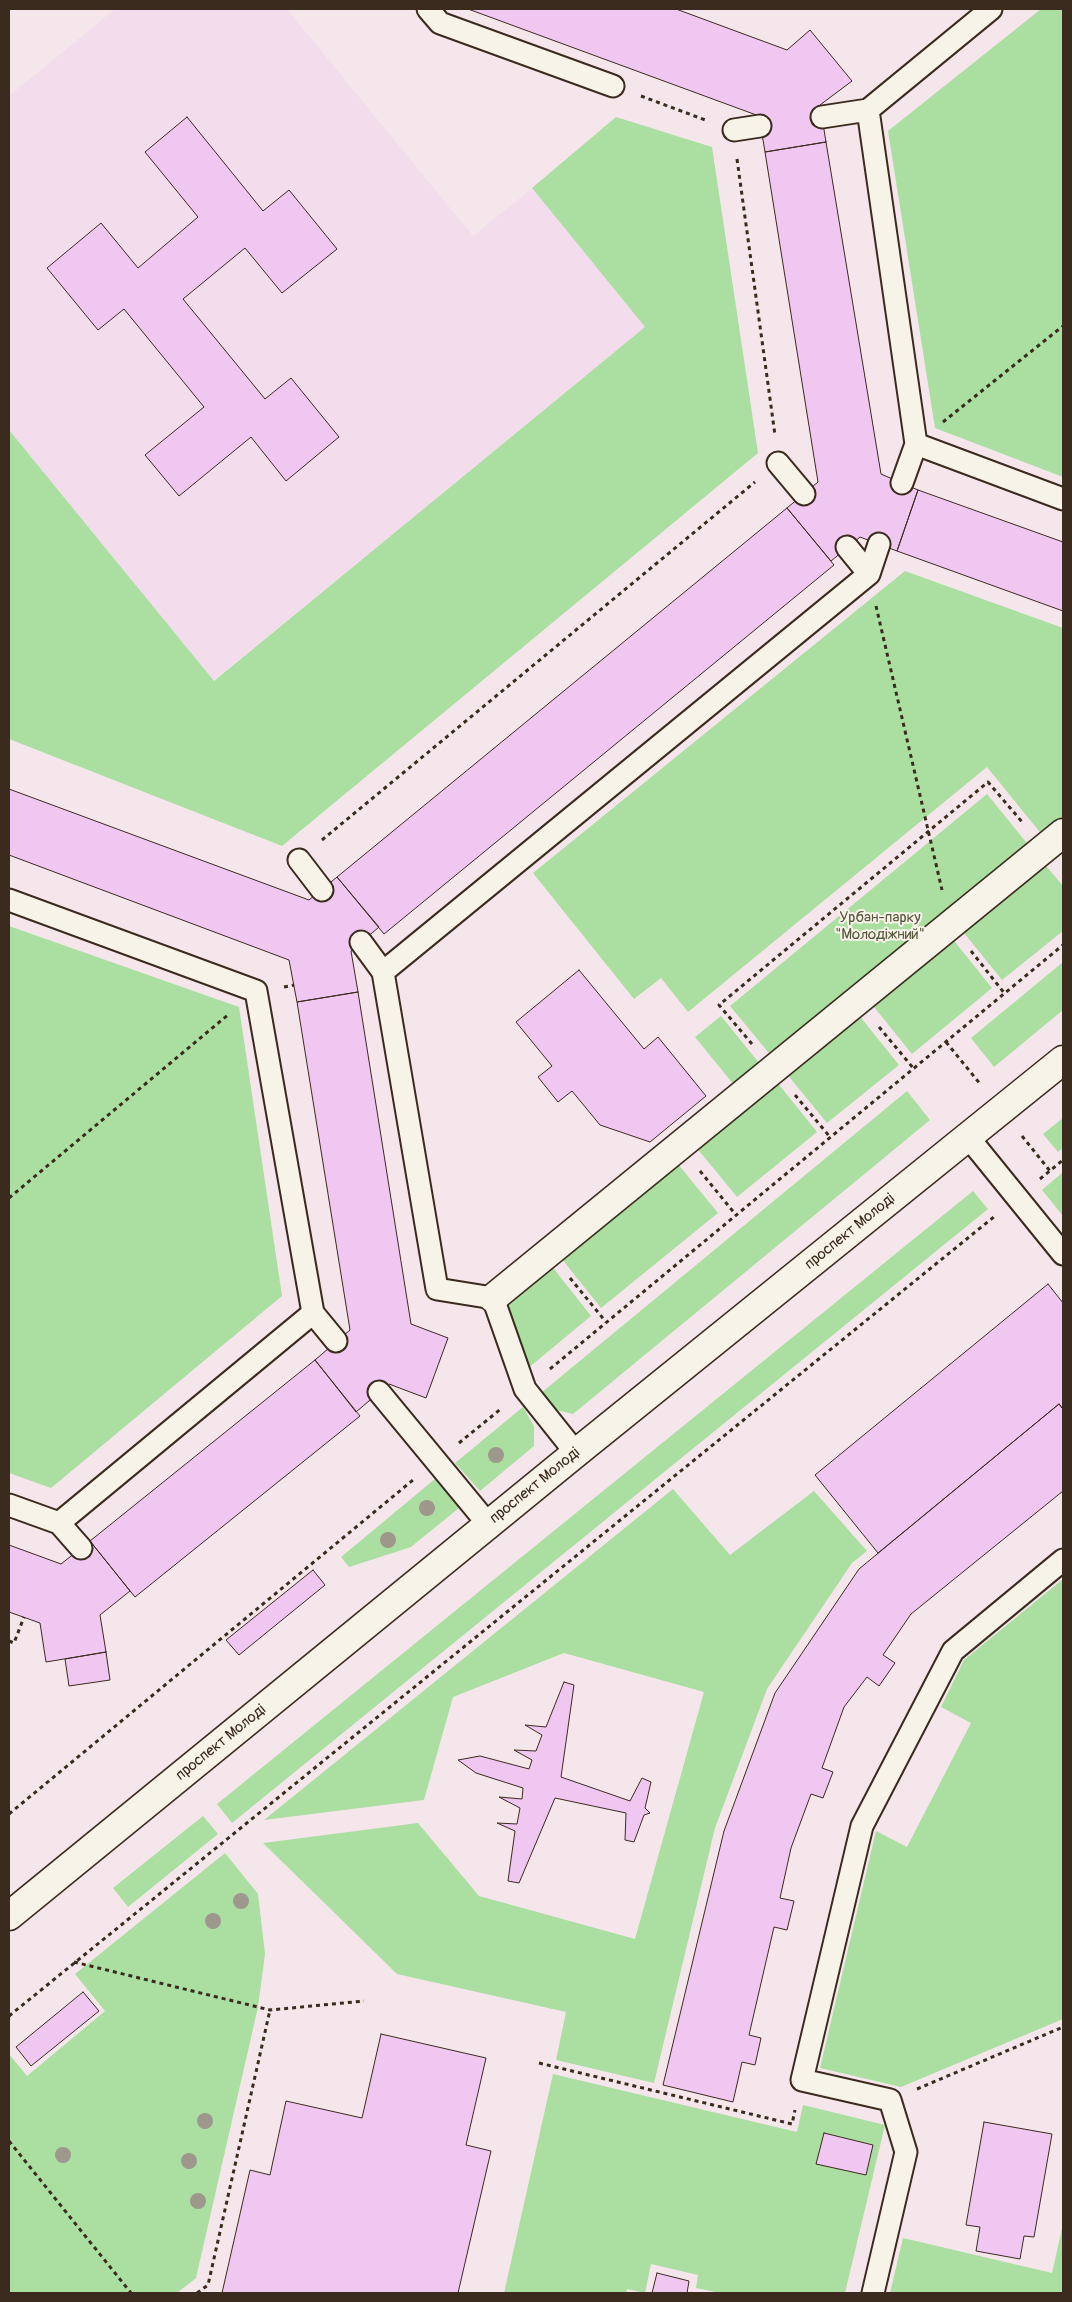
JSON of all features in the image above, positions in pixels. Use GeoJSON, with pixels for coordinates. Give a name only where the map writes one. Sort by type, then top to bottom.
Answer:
{"type":"FeatureCollection","features":[{"type":"Feature","properties":{"kind":"street"},"geometry":{"type":"LineString","coordinates":[[492,1298],[1054,840]]}},
{"type":"Feature","properties":{"kind":"street","name":"проспект Молоді"},"geometry":{"type":"LineString","coordinates":[[9,1916],[488,1524],[1063,1060]]}},
{"type":"Feature","properties":{"kind":"lane"},"geometry":{"type":"LineString","coordinates":[[428,9],[440,23],[613,86]]}},
{"type":"Feature","properties":{"kind":"lane"},"geometry":{"type":"LineString","coordinates":[[822,117],[868,110],[991,9]]}},
{"type":"Feature","properties":{"kind":"lane"},"geometry":{"type":"LineString","coordinates":[[868,110],[916,444],[902,483]]}},
{"type":"Feature","properties":{"kind":"lane"},"geometry":{"type":"LineString","coordinates":[[734,130],[760,126]]}},
{"type":"Feature","properties":{"kind":"lane"},"geometry":{"type":"LineString","coordinates":[[916,444],[1063,499]]}},
{"type":"Feature","properties":{"kind":"lane"},"geometry":{"type":"LineString","coordinates":[[778,462],[804,494]]}},
{"type":"Feature","properties":{"kind":"lane"},"geometry":{"type":"LineString","coordinates":[[383,972],[869,574],[879,544]]}},
{"type":"Feature","properties":{"kind":"lane"},"geometry":{"type":"LineString","coordinates":[[847,547],[869,574]]}},
{"type":"Feature","properties":{"kind":"lane"},"geometry":{"type":"LineString","coordinates":[[299,860],[322,890]]}},
{"type":"Feature","properties":{"kind":"lane"},"geometry":{"type":"LineString","coordinates":[[9,900],[256,991],[313,1313],[336,1340]]}},
{"type":"Feature","properties":{"kind":"lane"},"geometry":{"type":"LineString","coordinates":[[361,942],[383,972],[437,1289],[492,1298],[525,1389],[576,1453]]}},
{"type":"Feature","properties":{"kind":"lane"},"geometry":{"type":"LineString","coordinates":[[968,1137],[1063,1254]]}},
{"type":"Feature","properties":{"kind":"lane"},"geometry":{"type":"LineString","coordinates":[[59,1523],[313,1313]]}},
{"type":"Feature","properties":{"kind":"lane"},"geometry":{"type":"LineString","coordinates":[[379,1392],[488,1524]]}},
{"type":"Feature","properties":{"kind":"lane"},"geometry":{"type":"LineString","coordinates":[[9,1505],[59,1523],[81,1548]]}},
{"type":"Feature","properties":{"kind":"lane"},"geometry":{"type":"LineString","coordinates":[[873,2293],[906,2152],[890,2100],[802,2080],[862,1826],[953,1651],[1063,1560]]}},
{"type":"Feature","properties":{"kind":"path"},"geometry":{"type":"LineString","coordinates":[[299,860],[778,462],[734,130],[613,86]]}},
{"type":"Feature","properties":{"kind":"path"},"geometry":{"type":"LineString","coordinates":[[916,444],[1063,326]]}},
{"type":"Feature","properties":{"kind":"path"},"geometry":{"type":"LineString","coordinates":[[869,574],[927,832],[951,925],[1005,994]]}},
{"type":"Feature","properties":{"kind":"path"},"geometry":{"type":"LineString","coordinates":[[720,1005],[988,782],[1054,840]]}},
{"type":"Feature","properties":{"kind":"path"},"geometry":{"type":"LineString","coordinates":[[9,1198],[256,991]]}},
{"type":"Feature","properties":{"kind":"path"},"geometry":{"type":"LineString","coordinates":[[857,1001],[914,1069]]}},
{"type":"Feature","properties":{"kind":"path"},"geometry":{"type":"LineString","coordinates":[[679,1146],[736,1215]]}},
{"type":"Feature","properties":{"kind":"path"},"geometry":{"type":"LineString","coordinates":[[9,2016],[1063,1160]]}},
{"type":"Feature","properties":{"kind":"path"},"geometry":{"type":"LineString","coordinates":[[549,1253],[606,1322]]}},
{"type":"Feature","properties":{"kind":"path"},"geometry":{"type":"LineString","coordinates":[[9,1641],[14,1643],[24,1617]]}},
{"type":"Feature","properties":{"kind":"path"},"geometry":{"type":"LineString","coordinates":[[74,1962],[270,2010],[364,2001]]}},
{"type":"Feature","properties":{"kind":"path"},"geometry":{"type":"LineString","coordinates":[[197,2293],[208,2285],[270,2010]]}},
{"type":"Feature","properties":{"kind":"path"},"geometry":{"type":"LineString","coordinates":[[890,2100],[1063,2027]]}},
{"type":"Feature","properties":{"kind":"path"},"geometry":{"type":"LineString","coordinates":[[539,2063],[792,2124],[802,2080]]}},
{"type":"Feature","properties":{"kind":"path"},"geometry":{"type":"LineString","coordinates":[[9,2141],[132,2293]]}},
{"type":"Feature","properties":{"kind":"shaded area"},"geometry":{"type":"Polygon","coordinates":[[[115,9],[287,9],[473,236],[532,188],[645,327],[213,681],[9,430],[9,96],[115,9]]]}},
{"type":"Feature","properties":{"kind":"green space"},"geometry":{"type":"Polygon","coordinates":[[[1041,9],[1063,9],[1063,477],[935,428],[888,131],[1041,9]]]}},
{"type":"Feature","properties":{"kind":"green space"},"geometry":{"type":"Polygon","coordinates":[[[616,117],[712,147],[758,453],[282,846],[9,739],[9,430],[214,681],[645,327],[532,188],[616,117]]]}},
{"type":"Feature","properties":{"kind":"green space"},"geometry":{"type":"Polygon","coordinates":[[[905,571],[1063,628],[1063,820],[1043,836],[987,767],[688,1012],[661,978],[634,999],[533,873],[905,571]]]}},
{"type":"Feature","properties":{"kind":"green space","name":"Урбан-парку \"Молодіжний\""},"geometry":{"type":"Polygon","coordinates":[[[987,794],[1030,847],[773,1058],[730,1006],[987,794]]]}},
{"type":"Feature","properties":{"kind":"green space"},"geometry":{"type":"Polygon","coordinates":[[[1042,861],[1063,886],[1063,931],[1002,980],[960,928],[1042,861]]]}},
{"type":"Feature","properties":{"kind":"green space"},"geometry":{"type":"Polygon","coordinates":[[[9,926],[239,1007],[282,1296],[51,1488],[9,1473],[9,926]]]}},
{"type":"Feature","properties":{"kind":"green space"},"geometry":{"type":"Polygon","coordinates":[[[951,937],[992,988],[912,1054],[870,1002],[951,937]]]}},
{"type":"Feature","properties":{"kind":"green space"},"geometry":{"type":"Polygon","coordinates":[[[1063,962],[1063,1010],[994,1067],[971,1038],[1063,962]]]}},
{"type":"Feature","properties":{"kind":"green space"},"geometry":{"type":"Polygon","coordinates":[[[858,1014],[899,1065],[827,1123],[786,1073],[858,1014]]]}},
{"type":"Feature","properties":{"kind":"green space"},"geometry":{"type":"Polygon","coordinates":[[[721,1016],[760,1064],[734,1085],[695,1037],[721,1016]]]}},
{"type":"Feature","properties":{"kind":"green space"},"geometry":{"type":"Polygon","coordinates":[[[776,1081],[817,1132],[737,1197],[696,1147],[776,1081]]]}},
{"type":"Feature","properties":{"kind":"green space"},"geometry":{"type":"Polygon","coordinates":[[[907,1091],[930,1120],[573,1414],[552,1409],[541,1393],[907,1091]]]}},
{"type":"Feature","properties":{"kind":"green space"},"geometry":{"type":"Polygon","coordinates":[[[1063,1118],[1063,1148],[1058,1152],[1043,1134],[1063,1118]]]}},
{"type":"Feature","properties":{"kind":"green space"},"geometry":{"type":"Polygon","coordinates":[[[677,1163],[718,1213],[601,1308],[561,1258],[677,1163]]]}},
{"type":"Feature","properties":{"kind":"green space"},"geometry":{"type":"Polygon","coordinates":[[[1063,1172],[1063,1216],[1042,1190],[1063,1172]]]}},
{"type":"Feature","properties":{"kind":"green space"},"geometry":{"type":"Polygon","coordinates":[[[973,1191],[988,1209],[232,1823],[217,1804],[973,1191]]]}},
{"type":"Feature","properties":{"kind":"green space"},"geometry":{"type":"Polygon","coordinates":[[[551,1265],[591,1316],[527,1369],[505,1304],[551,1265]]]}},
{"type":"Feature","properties":{"kind":"green space"},"geometry":{"type":"Polygon","coordinates":[[[523,1407],[534,1426],[534,1446],[480,1491],[455,1463],[523,1407]]]}},
{"type":"Feature","properties":{"kind":"green space"},"geometry":{"type":"Polygon","coordinates":[[[435,1479],[459,1508],[411,1547],[349,1567],[341,1557],[435,1479]]]}},
{"type":"Feature","properties":{"kind":"green space"},"geometry":{"type":"Polygon","coordinates":[[[673,1489],[730,1555],[814,1491],[867,1551],[852,1563],[767,1689],[715,1828],[654,2083],[556,2060],[566,2012],[397,1974],[263,1843],[418,1823],[479,1896],[635,1939],[704,1692],[564,1653],[453,1697],[424,1800],[264,1820],[673,1489]]]}},
{"type":"Feature","properties":{"kind":"green space"},"geometry":{"type":"Polygon","coordinates":[[[1063,1579],[1063,2019],[901,2087],[820,2068],[876,1831],[907,1847],[971,1723],[941,1707],[964,1660],[1063,1579]]]}},
{"type":"Feature","properties":{"kind":"green space"},"geometry":{"type":"Polygon","coordinates":[[[203,1816],[218,1834],[128,1907],[113,1888],[203,1816]]]}},
{"type":"Feature","properties":{"kind":"green space"},"geometry":{"type":"Polygon","coordinates":[[[225,1853],[258,1894],[265,1954],[258,2007],[196,2278],[177,2293],[9,2293],[9,2054],[27,2076],[105,2011],[75,1974],[225,1853]]]}},
{"type":"Feature","properties":{"kind":"green space"},"geometry":{"type":"Polygon","coordinates":[[[553,2074],[797,2132],[803,2105],[885,2125],[845,2293],[720,2293],[696,2288],[698,2275],[651,2264],[645,2293],[627,2289],[626,2293],[504,2293],[553,2074]]]}},
{"type":"Feature","properties":{"kind":"green space"},"geometry":{"type":"Polygon","coordinates":[[[1063,2224],[1063,2293],[890,2293],[903,2238],[1052,2273],[1063,2224]]]}},
{"type":"Feature","properties":{"kind":"building"},"geometry":{"type":"Polygon","coordinates":[[[468,9],[676,9],[787,50],[810,30],[852,81],[820,105],[826,142],[765,152],[759,116],[468,9]]]}},
{"type":"Feature","properties":{"kind":"building"},"geometry":{"type":"Polygon","coordinates":[[[187,117],[263,211],[289,190],[337,249],[282,293],[245,248],[183,299],[265,399],[291,378],[339,437],[286,481],[251,437],[179,496],[145,455],[204,407],[124,309],[98,330],[47,268],[101,223],[138,268],[198,217],[145,152],[187,117]]]}},
{"type":"Feature","properties":{"kind":"building"},"geometry":{"type":"Polygon","coordinates":[[[826,142],[881,474],[918,490],[897,551],[860,537],[831,561],[787,508],[818,482],[765,152],[826,142]]]}},
{"type":"Feature","properties":{"kind":"building"},"geometry":{"type":"Polygon","coordinates":[[[918,490],[1063,542],[1063,611],[897,551],[918,490]]]}},
{"type":"Feature","properties":{"kind":"building"},"geometry":{"type":"Polygon","coordinates":[[[787,508],[834,565],[384,934],[337,877],[787,508]]]}},
{"type":"Feature","properties":{"kind":"building"},"geometry":{"type":"Polygon","coordinates":[[[9,789],[309,900],[337,877],[379,927],[351,951],[358,992],[297,1002],[289,960],[9,855],[9,789]]]}},
{"type":"Feature","properties":{"kind":"building"},"geometry":{"type":"Polygon","coordinates":[[[579,970],[644,1049],[658,1037],[706,1096],[650,1142],[600,1125],[572,1091],[558,1102],[538,1077],[552,1066],[516,1022],[579,970]]]}},
{"type":"Feature","properties":{"kind":"building"},"geometry":{"type":"Polygon","coordinates":[[[358,992],[411,1324],[448,1338],[426,1398],[389,1384],[356,1412],[315,1360],[350,1330],[297,1002],[358,992]]]}},
{"type":"Feature","properties":{"kind":"building"},"geometry":{"type":"Polygon","coordinates":[[[1048,1284],[1063,1303],[1063,1409],[1059,1404],[878,1553],[815,1475],[1048,1284]]]}},
{"type":"Feature","properties":{"kind":"building"},"geometry":{"type":"Polygon","coordinates":[[[315,1360],[360,1416],[135,1597],[90,1541],[315,1360]]]}},
{"type":"Feature","properties":{"kind":"building"},"geometry":{"type":"Polygon","coordinates":[[[1059,1404],[1063,1409],[1063,1491],[911,1614],[883,1655],[895,1663],[879,1686],[867,1677],[844,1707],[822,1768],[833,1772],[823,1798],[811,1794],[791,1848],[780,1898],[794,1901],[787,1930],[774,1927],[749,2035],[761,2038],[755,2065],[742,2062],[733,2102],[663,2085],[724,1831],[775,1693],[859,1569],[1059,1404]]]}},
{"type":"Feature","properties":{"kind":"building"},"geometry":{"type":"Polygon","coordinates":[[[90,1541],[130,1591],[100,1615],[106,1652],[46,1662],[40,1623],[9,1612],[9,1545],[61,1564],[90,1541]]]}},
{"type":"Feature","properties":{"kind":"building"},"geometry":{"type":"Polygon","coordinates":[[[313,1570],[325,1585],[239,1655],[226,1640],[313,1570]]]}},
{"type":"Feature","properties":{"kind":"building"},"geometry":{"type":"Polygon","coordinates":[[[106,1652],[110,1680],[69,1686],[65,1659],[106,1652]]]}},
{"type":"Feature","properties":{"kind":"building"},"geometry":{"type":"Polygon","coordinates":[[[564,1682],[574,1685],[561,1777],[630,1801],[642,1778],[651,1782],[645,1808],[650,1813],[644,1815],[634,1842],[625,1840],[626,1813],[555,1798],[519,1883],[508,1881],[515,1831],[497,1823],[517,1824],[520,1808],[499,1797],[522,1799],[523,1788],[476,1773],[458,1760],[480,1756],[529,1769],[532,1760],[514,1750],[536,1751],[542,1735],[525,1725],[546,1727],[564,1682]]]}},
{"type":"Feature","properties":{"kind":"building"},"geometry":{"type":"Polygon","coordinates":[[[83,1992],[99,2011],[31,2066],[16,2047],[83,1992]]]}},
{"type":"Feature","properties":{"kind":"building"},"geometry":{"type":"Polygon","coordinates":[[[381,2034],[486,2058],[466,2145],[491,2151],[458,2293],[222,2293],[250,2170],[270,2175],[286,2101],[362,2118],[381,2034]]]}},
{"type":"Feature","properties":{"kind":"building"},"geometry":{"type":"Polygon","coordinates":[[[984,2122],[1052,2134],[1034,2237],[1024,2236],[1020,2259],[976,2251],[980,2227],[966,2225],[984,2122]]]}},
{"type":"Feature","properties":{"kind":"building"},"geometry":{"type":"Polygon","coordinates":[[[824,2133],[873,2145],[866,2175],[816,2164],[824,2133]]]}},
{"type":"Feature","properties":{"kind":"building"},"geometry":{"type":"Polygon","coordinates":[[[657,2273],[689,2281],[687,2293],[652,2293],[657,2273]]]}}]}
